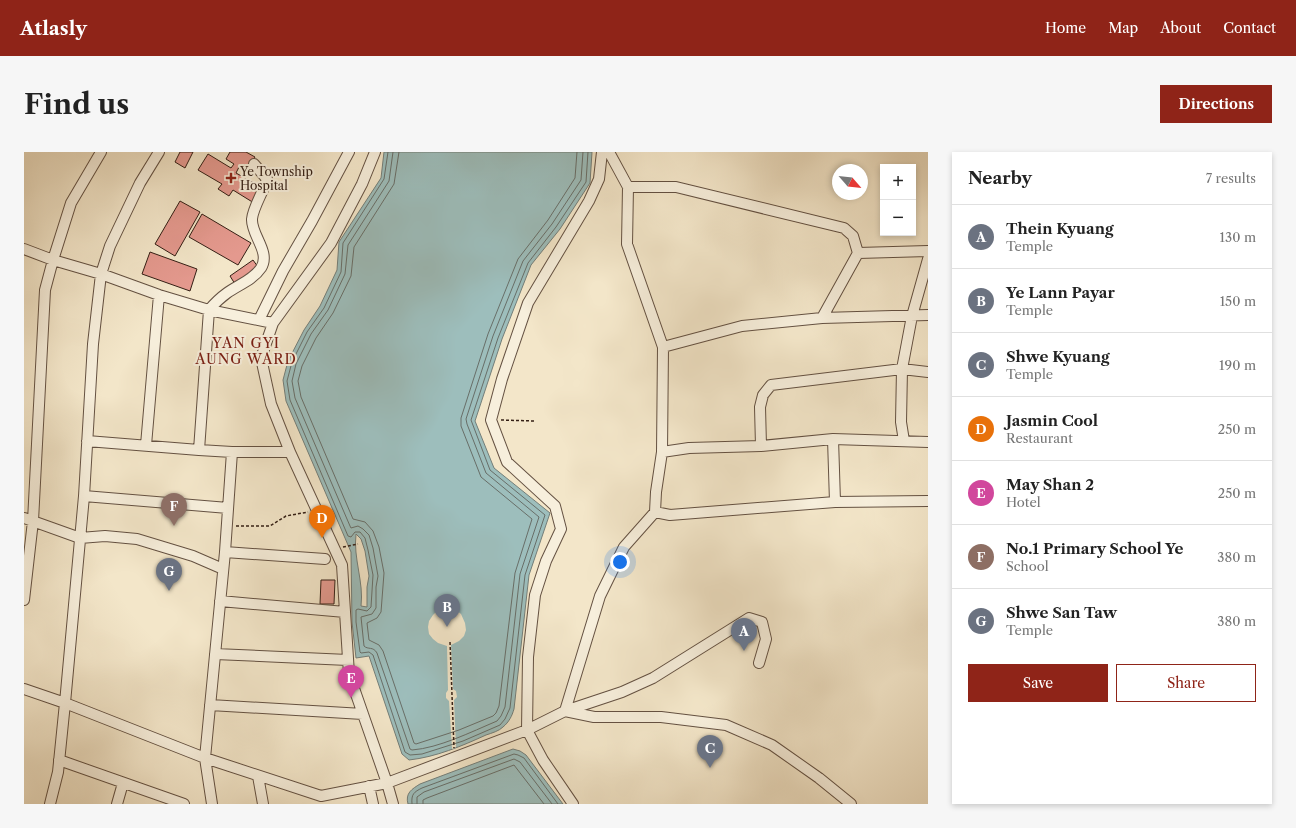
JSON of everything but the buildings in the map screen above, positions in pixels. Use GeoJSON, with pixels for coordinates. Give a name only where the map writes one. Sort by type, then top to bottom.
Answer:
{"type":"FeatureCollection","features":[{"type":"Feature","properties":{"kind":"street"},"geometry":{"type":"LineString","coordinates":[[24,600],[46,290],[53,260],[71,204],[101,152]]}},
{"type":"Feature","properties":{"kind":"street"},"geometry":{"type":"LineString","coordinates":[[50,804],[58,772],[65,703],[84,496],[93,344],[101,274],[110,246],[136,190],[159,152]]}},
{"type":"Feature","properties":{"kind":"street"},"geometry":{"type":"LineString","coordinates":[[260,320],[283,271],[349,152]]}},
{"type":"Feature","properties":{"kind":"street"},"geometry":{"type":"LineString","coordinates":[[375,152],[362,184],[331,243],[273,323],[261,358],[271,404],[290,452],[342,565],[349,674],[393,804]]}},
{"type":"Feature","properties":{"kind":"street"},"geometry":{"type":"LineString","coordinates":[[573,804],[543,760],[527,730],[528,657],[535,595],[546,561],[561,529],[555,506],[507,462],[491,420],[502,379],[528,303],[589,201],[599,179],[602,152]]}},
{"type":"Feature","properties":{"kind":"street"},"geometry":{"type":"LineString","coordinates":[[565,711],[600,596],[624,547],[655,512],[656,492],[662,452],[663,347],[627,244],[628,187],[609,152]]}},
{"type":"Feature","properties":{"kind":"street"},"geometry":{"type":"LineString","coordinates":[[199,450],[209,310],[227,293],[260,270],[263,264],[264,255],[257,240],[252,219],[265,187],[267,178],[254,164]]}},
{"type":"Feature","properties":{"kind":"street"},"geometry":{"type":"LineString","coordinates":[[628,187],[676,187],[844,228],[853,236],[858,253],[822,318]]}},
{"type":"Feature","properties":{"kind":"street"},"geometry":{"type":"LineString","coordinates":[[24,248],[53,260],[101,274],[159,295],[209,310],[273,323]]}},
{"type":"Feature","properties":{"kind":"street"},"geometry":{"type":"LineString","coordinates":[[858,253],[928,251]]}},
{"type":"Feature","properties":{"kind":"street"},"geometry":{"type":"LineString","coordinates":[[904,441],[901,422],[902,369],[912,316],[928,259]]}},
{"type":"Feature","properties":{"kind":"street"},"geometry":{"type":"LineString","coordinates":[[146,445],[159,295]]}},
{"type":"Feature","properties":{"kind":"street"},"geometry":{"type":"LineString","coordinates":[[663,347],[742,326],[822,318],[928,315]]}},
{"type":"Feature","properties":{"kind":"street"},"geometry":{"type":"LineString","coordinates":[[761,446],[760,407],[763,395],[771,385],[902,369],[928,372]]}},
{"type":"Feature","properties":{"kind":"street"},"geometry":{"type":"LineString","coordinates":[[662,452],[689,448],[761,446],[833,440],[928,442]]}},
{"type":"Feature","properties":{"kind":"street"},"geometry":{"type":"LineString","coordinates":[[833,440],[835,502]]}},
{"type":"Feature","properties":{"kind":"street"},"geometry":{"type":"LineString","coordinates":[[87,441],[232,452],[290,452]]}},
{"type":"Feature","properties":{"kind":"street"},"geometry":{"type":"LineString","coordinates":[[212,804],[205,758],[225,552],[232,452]]}},
{"type":"Feature","properties":{"kind":"street"},"geometry":{"type":"LineString","coordinates":[[84,496],[228,508]]}},
{"type":"Feature","properties":{"kind":"street"},"geometry":{"type":"LineString","coordinates":[[655,512],[670,515],[835,502],[928,501]]}},
{"type":"Feature","properties":{"kind":"street"},"geometry":{"type":"LineString","coordinates":[[29,519],[80,538],[105,536],[138,539],[193,556],[223,569]]}},
{"type":"Feature","properties":{"kind":"street"},"geometry":{"type":"LineString","coordinates":[[225,552],[325,559]]}},
{"type":"Feature","properties":{"kind":"street"},"geometry":{"type":"LineString","coordinates":[[220,601],[345,612]]}},
{"type":"Feature","properties":{"kind":"street"},"geometry":{"type":"LineString","coordinates":[[24,689],[65,703],[205,758],[321,800],[369,786],[387,783],[527,730],[565,711],[622,692],[653,678],[750,618],[762,622],[766,639],[759,662]]}},
{"type":"Feature","properties":{"kind":"street"},"geometry":{"type":"LineString","coordinates":[[215,654],[348,660]]}},
{"type":"Feature","properties":{"kind":"street"},"geometry":{"type":"LineString","coordinates":[[210,705],[363,714]]}},
{"type":"Feature","properties":{"kind":"street"},"geometry":{"type":"LineString","coordinates":[[565,711],[594,717],[661,717],[726,725],[772,745],[819,778],[851,804]]}},
{"type":"Feature","properties":{"kind":"street"},"geometry":{"type":"LineString","coordinates":[[59,760],[184,804]]}},
{"type":"Feature","properties":{"kind":"street"},"geometry":{"type":"LineString","coordinates":[[258,776],[263,804]]}},
{"type":"Feature","properties":{"kind":"street"},"geometry":{"type":"LineString","coordinates":[[117,804],[123,783]]}},
{"type":"Feature","properties":{"kind":"street"},"geometry":{"type":"LineString","coordinates":[[369,786],[373,804]]}},
{"type":"Feature","properties":{"kind":"path"},"geometry":{"type":"LineString","coordinates":[[491,420],[535,421]]}},
{"type":"Feature","properties":{"kind":"path"},"geometry":{"type":"LineString","coordinates":[[227,526],[270,526],[286,516],[317,510]]}},
{"type":"Feature","properties":{"kind":"path"},"geometry":{"type":"LineString","coordinates":[[346,546],[357,544]]}},
{"type":"Feature","properties":{"kind":"path"},"geometry":{"type":"LineString","coordinates":[[450,642],[454,757]]}},
{"type":"Feature","properties":{"kind":"water"},"geometry":{"type":"Polygon","coordinates":[[[384,152],[592,152],[590,183],[560,229],[531,265],[502,339],[475,421],[494,468],[550,513],[529,575],[514,709],[509,721],[497,731],[449,750],[419,759],[409,760],[402,754],[369,656],[356,658],[352,622],[351,552],[286,401],[283,380],[288,361],[304,330],[320,306],[337,270],[339,242],[381,178],[384,152]],[[356,534],[355,543],[362,597],[361,606],[367,607],[367,587],[369,576],[365,551],[361,539],[356,534]]]}},
{"type":"Feature","properties":{"kind":"water"},"geometry":{"type":"Polygon","coordinates":[[[513,749],[526,755],[563,804],[408,804],[408,794],[420,784],[513,749]]]}},
{"type":"Feature","properties":{"kind":"pier"},"geometry":{"type":"Polygon","coordinates":[[[450,608],[461,614],[466,630],[464,636],[459,641],[451,645],[453,689],[456,691],[457,697],[454,700],[456,747],[452,749],[449,701],[446,698],[446,693],[448,690],[447,646],[438,643],[433,639],[429,634],[428,627],[429,621],[437,611],[450,608]]]}},
{"type":"Feature","properties":{"kind":"place","name":"Ye Township Hospital"},"geometry":{"type":"Point","coordinates":[231,178]}},
{"type":"Feature","properties":{"kind":"place","name":"No.1 Primary School Ye"},"geometry":{"type":"Point","coordinates":[174,526]}},
{"type":"Feature","properties":{"kind":"place","name":"Jasmin Cool"},"geometry":{"type":"Point","coordinates":[322,538]}},
{"type":"Feature","properties":{"kind":"place","name":"Shwe San Taw"},"geometry":{"type":"Point","coordinates":[169,591]}},
{"type":"Feature","properties":{"kind":"place","name":"Ye Lann Payar"},"geometry":{"type":"Point","coordinates":[447,627]}},
{"type":"Feature","properties":{"kind":"place","name":"Thein Kyuang"},"geometry":{"type":"Point","coordinates":[744,651]}},
{"type":"Feature","properties":{"kind":"place","name":"May Shan 2"},"geometry":{"type":"Point","coordinates":[351,698]}},
{"type":"Feature","properties":{"kind":"place","name":"Shwe Kyuang"},"geometry":{"type":"Point","coordinates":[710,768]}},
{"type":"Feature","properties":{"kind":"district","name":"YAN GYI AUNG WARD"},"geometry":{"type":"Point","coordinates":[246,352]}}]}
